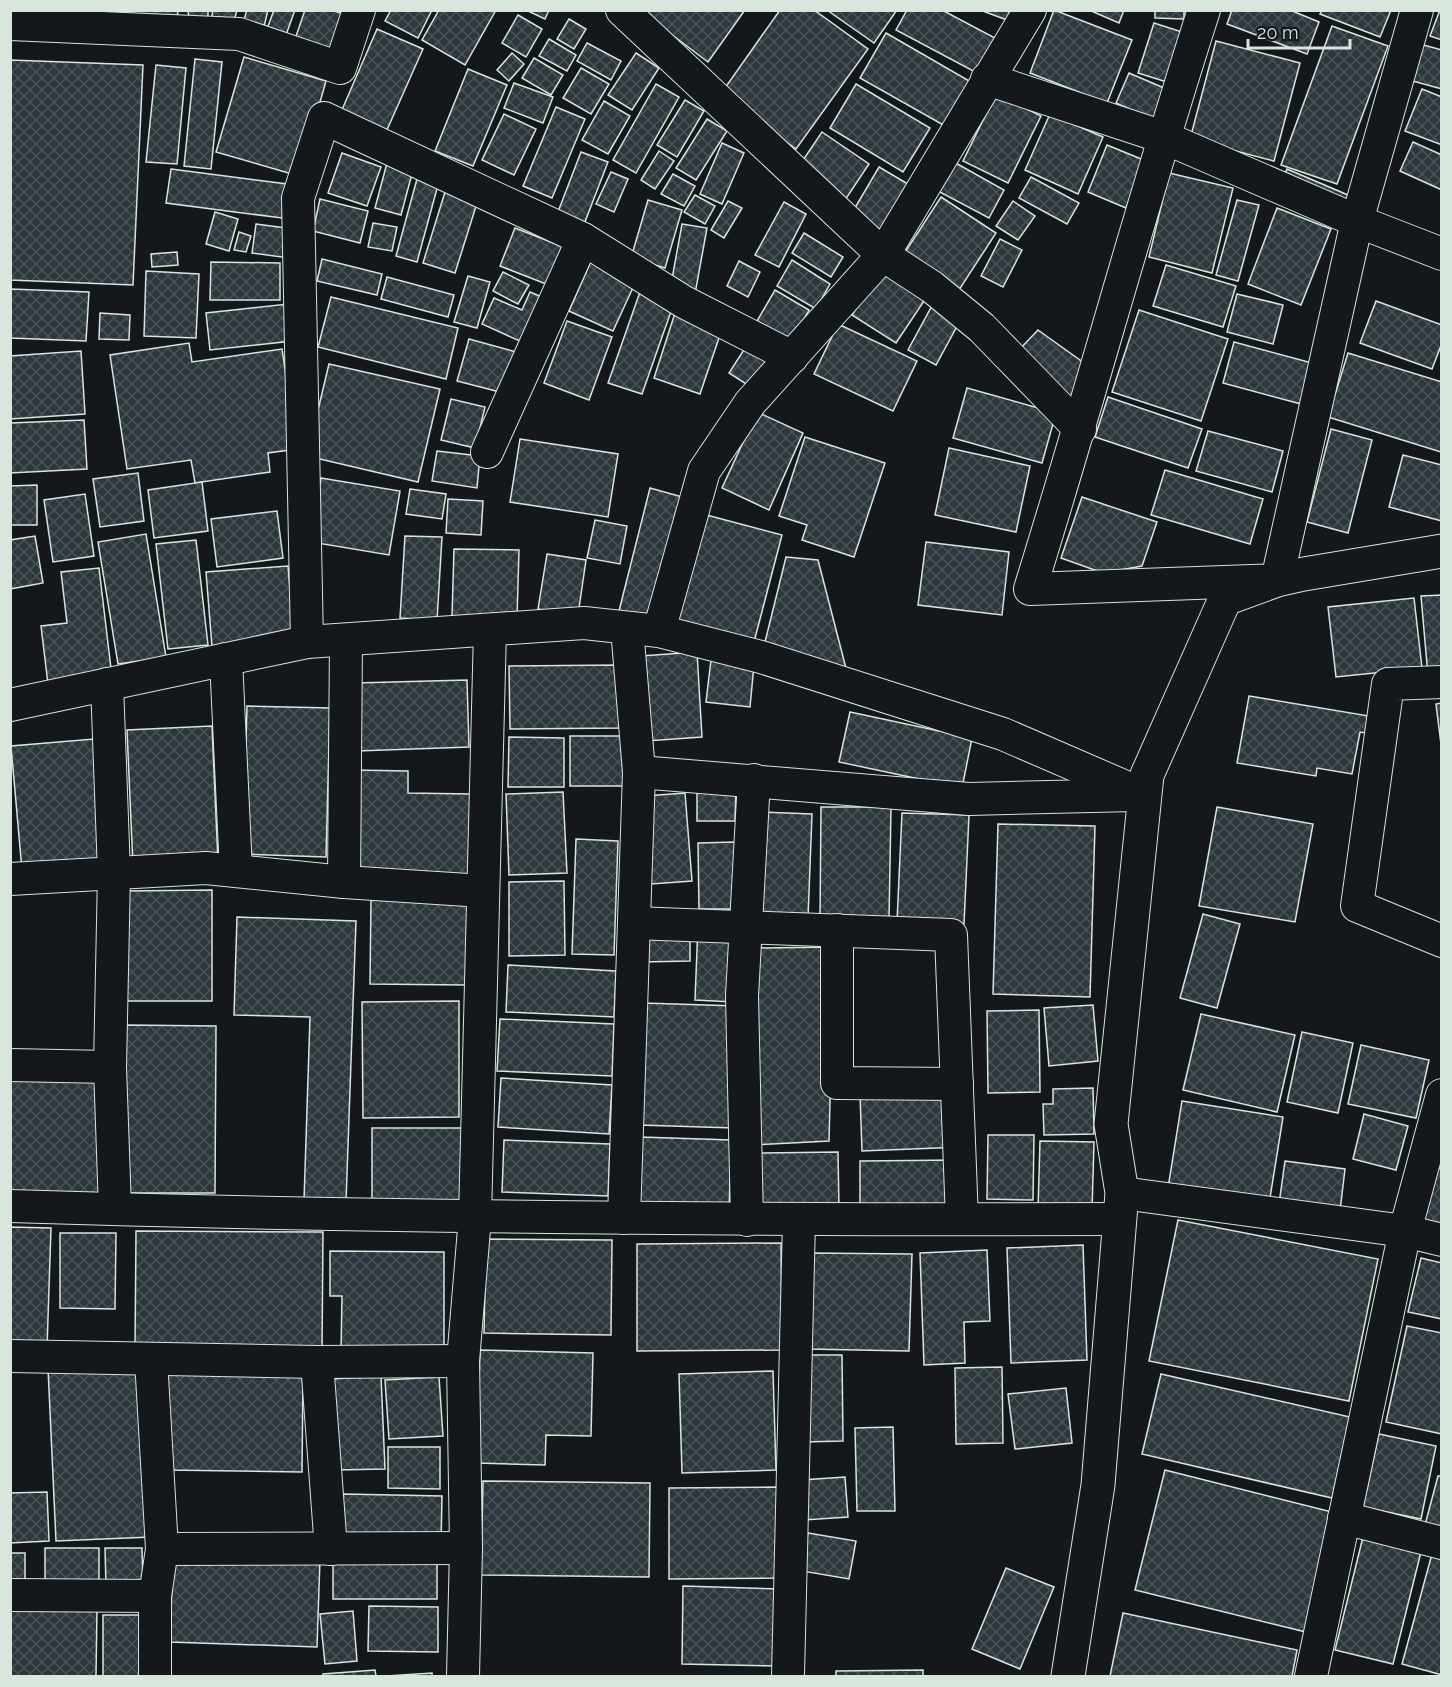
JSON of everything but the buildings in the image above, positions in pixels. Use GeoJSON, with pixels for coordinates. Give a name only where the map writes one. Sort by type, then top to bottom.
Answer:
{"type":"FeatureCollection","features":[{"type":"Feature","properties":{"kind":"street"},"geometry":{"type":"LineString","coordinates":[[10,24],[238,34],[340,68],[359,10]]}},
{"type":"Feature","properties":{"kind":"street"},"geometry":{"type":"LineString","coordinates":[[621,10],[883,255],[932,287],[982,328],[1080,429]]}},
{"type":"Feature","properties":{"kind":"street"},"geometry":{"type":"LineString","coordinates":[[659,631],[704,471],[750,403],[883,255],[1030,10]]}},
{"type":"Feature","properties":{"kind":"street"},"geometry":{"type":"LineString","coordinates":[[1204,10],[1163,137],[1080,429],[1030,589],[1277,580]]}},
{"type":"Feature","properties":{"kind":"street"},"geometry":{"type":"LineString","coordinates":[[1277,580],[1357,222],[1417,10]]}},
{"type":"Feature","properties":{"kind":"street"},"geometry":{"type":"LineString","coordinates":[[987,79],[1163,137],[1357,222],[1442,254]]}},
{"type":"Feature","properties":{"kind":"street"},"geometry":{"type":"LineString","coordinates":[[307,642],[298,198],[324,118],[582,239],[684,302],[792,357]]}},
{"type":"Feature","properties":{"kind":"street"},"geometry":{"type":"LineString","coordinates":[[487,452],[582,239]]}},
{"type":"Feature","properties":{"kind":"street"},"geometry":{"type":"LineString","coordinates":[[1068,1677],[1098,1485],[1121,1206],[1110,1125],[1147,775],[1225,599],[1277,580],[1376,560],[1442,551]]}},
{"type":"Feature","properties":{"kind":"street"},"geometry":{"type":"LineString","coordinates":[[10,705],[307,642],[584,622],[659,631],[762,657],[1003,734],[1144,795]]}},
{"type":"Feature","properties":{"kind":"street"},"geometry":{"type":"LineString","coordinates":[[624,1218],[639,772],[627,628]]}},
{"type":"Feature","properties":{"kind":"street"},"geometry":{"type":"LineString","coordinates":[[463,1677],[466,1548],[463,1360],[475,1216],[490,630]]}},
{"type":"Feature","properties":{"kind":"street"},"geometry":{"type":"LineString","coordinates":[[344,882],[346,640]]}},
{"type":"Feature","properties":{"kind":"street"},"geometry":{"type":"LineString","coordinates":[[226,659],[236,871]]}},
{"type":"Feature","properties":{"kind":"street"},"geometry":{"type":"LineString","coordinates":[[1442,682],[1388,684],[1357,906],[1442,941]]}},
{"type":"Feature","properties":{"kind":"street"},"geometry":{"type":"LineString","coordinates":[[107,684],[114,873],[110,1066],[115,1209]]}},
{"type":"Feature","properties":{"kind":"street"},"geometry":{"type":"LineString","coordinates":[[639,772],[969,799],[1144,795]]}},
{"type":"Feature","properties":{"kind":"street"},"geometry":{"type":"LineString","coordinates":[[747,1220],[742,996],[754,780]]}},
{"type":"Feature","properties":{"kind":"street"},"geometry":{"type":"LineString","coordinates":[[10,879],[206,868],[344,882],[483,891]]}},
{"type":"Feature","properties":{"kind":"street"},"geometry":{"type":"LineString","coordinates":[[634,923],[951,934],[962,1219]]}},
{"type":"Feature","properties":{"kind":"street"},"geometry":{"type":"LineString","coordinates":[[837,930],[837,1083],[957,1084]]}},
{"type":"Feature","properties":{"kind":"street"},"geometry":{"type":"LineString","coordinates":[[10,1065],[110,1066]]}},
{"type":"Feature","properties":{"kind":"street"},"geometry":{"type":"LineString","coordinates":[[1311,1677],[1405,1231],[1442,1095]]}},
{"type":"Feature","properties":{"kind":"street"},"geometry":{"type":"LineString","coordinates":[[10,1206],[747,1220],[962,1219],[1121,1206],[1405,1231],[1442,1240]]}},
{"type":"Feature","properties":{"kind":"street"},"geometry":{"type":"LineString","coordinates":[[788,1677],[800,1220]]}},
{"type":"Feature","properties":{"kind":"street"},"geometry":{"type":"LineString","coordinates":[[10,1356],[317,1362],[463,1360]]}},
{"type":"Feature","properties":{"kind":"street"},"geometry":{"type":"LineString","coordinates":[[151,1359],[162,1549],[156,1596],[155,1677]]}},
{"type":"Feature","properties":{"kind":"street"},"geometry":{"type":"LineString","coordinates":[[317,1362],[331,1549]]}},
{"type":"Feature","properties":{"kind":"street"},"geometry":{"type":"LineString","coordinates":[[1344,1518],[1442,1543]]}},
{"type":"Feature","properties":{"kind":"street"},"geometry":{"type":"LineString","coordinates":[[162,1549],[466,1548]]}},
{"type":"Feature","properties":{"kind":"street"},"geometry":{"type":"LineString","coordinates":[[10,1595],[156,1596]]}}]}
